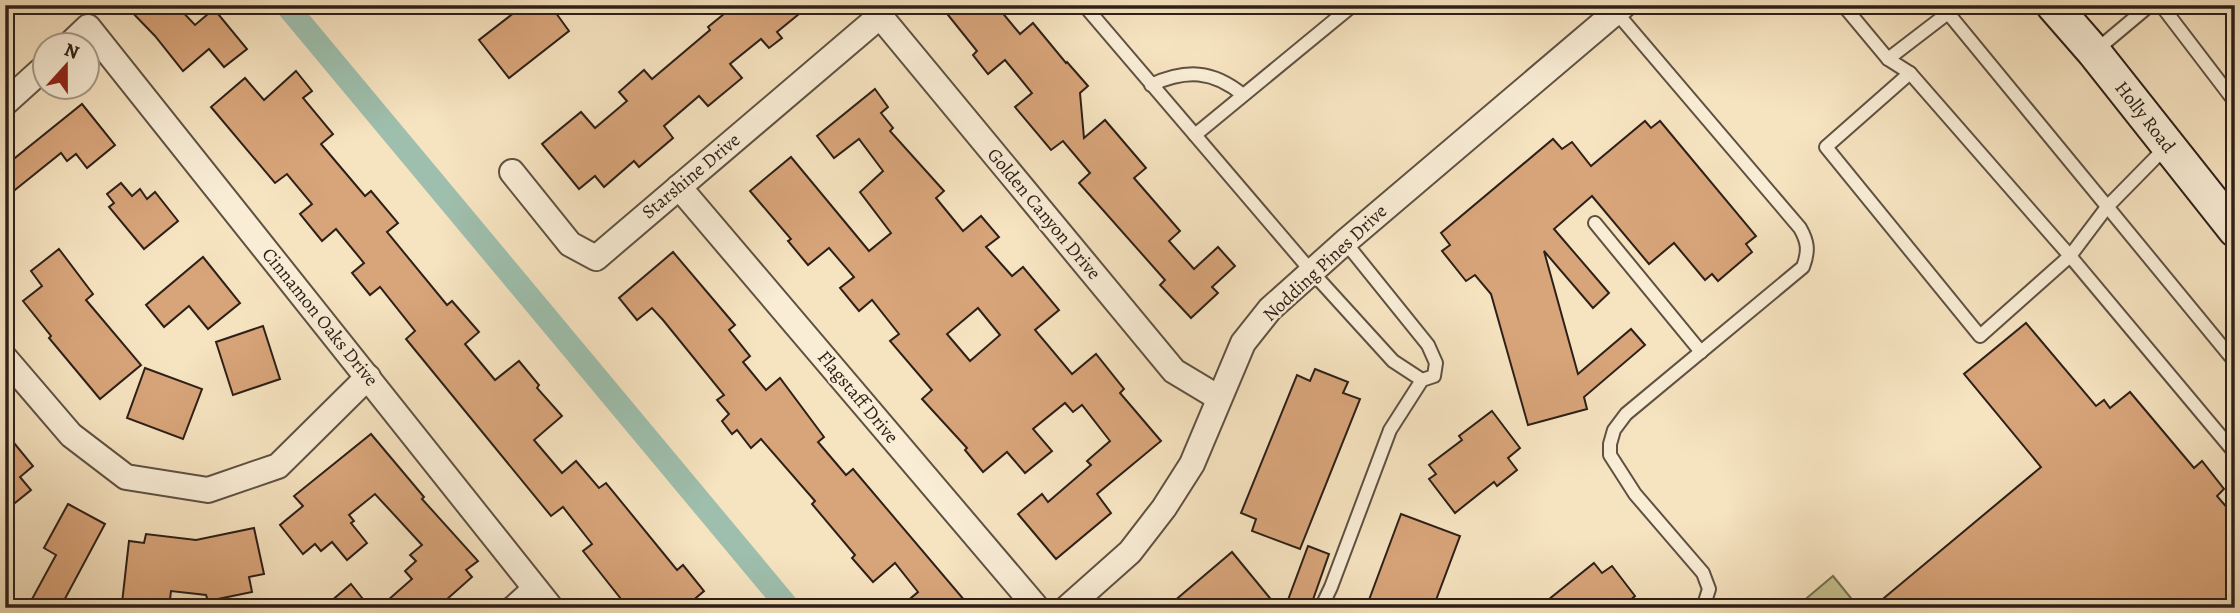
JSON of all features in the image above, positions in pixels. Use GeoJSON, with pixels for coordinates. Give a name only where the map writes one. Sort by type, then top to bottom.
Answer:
{"type":"FeatureCollection","features":[{"type":"Feature","properties":{"kind":"main road","name":"Holly Road"},"geometry":{"type":"LineString","coordinates":[[2053,5],[2232,220]]}},
{"type":"Feature","properties":{"kind":"street","name":"Nodding Pines Drive"},"geometry":{"type":"LineString","coordinates":[[1067,608],[1130,552],[1164,508],[1192,464],[1243,343],[1270,309],[1620,9]]}},
{"type":"Feature","properties":{"kind":"street","name":"Starshine Drive"},"geometry":{"type":"LineString","coordinates":[[512,172],[569,244],[596,258],[880,16]]}},
{"type":"Feature","properties":{"kind":"street","name":"Golden Canyon Drive"},"geometry":{"type":"LineString","coordinates":[[880,16],[1174,372],[1219,398]]}},
{"type":"Feature","properties":{"kind":"street","name":"Cinnamon Oaks Drive"},"geometry":{"type":"LineString","coordinates":[[102,44],[543,598]]}},
{"type":"Feature","properties":{"kind":"street"},"geometry":{"type":"LineString","coordinates":[[5,103],[32,79]]}},
{"type":"Feature","properties":{"kind":"street","name":"Flagstaff Drive"},"geometry":{"type":"LineString","coordinates":[[679,187],[1037,608]]}},
{"type":"Feature","properties":{"kind":"street"},"geometry":{"type":"LineString","coordinates":[[5,358],[71,435],[126,477],[208,490],[278,466],[368,377]]}},
{"type":"Feature","properties":{"kind":"street"},"geometry":{"type":"LineString","coordinates":[[514,608],[543,598]]}},
{"type":"Feature","properties":{"kind":"lane"},"geometry":{"type":"LineString","coordinates":[[1084,5],[1312,272],[1393,360],[1422,380]]}},
{"type":"Feature","properties":{"kind":"lane"},"geometry":{"type":"LineString","coordinates":[[1195,135],[1353,5]]}},
{"type":"Feature","properties":{"kind":"lane"},"geometry":{"type":"LineString","coordinates":[[1843,5],[1888,58],[1910,73],[2070,256],[2235,453]]}},
{"type":"Feature","properties":{"kind":"lane"},"geometry":{"type":"LineString","coordinates":[[2161,5],[2235,102]]}},
{"type":"Feature","properties":{"kind":"lane"},"geometry":{"type":"LineString","coordinates":[[2094,52],[2144,7]]}},
{"type":"Feature","properties":{"kind":"lane"},"geometry":{"type":"LineString","coordinates":[[1620,9],[1800,228],[1807,240],[1808,254],[1804,267],[1626,414],[1614,430],[1609,444],[1610,455],[1635,494],[1703,573],[1709,589],[1703,608]]}},
{"type":"Feature","properties":{"kind":"lane"},"geometry":{"type":"LineString","coordinates":[[1888,58],[1948,13],[2235,362]]}},
{"type":"Feature","properties":{"kind":"lane"},"geometry":{"type":"LineString","coordinates":[[1910,73],[1826,147],[1980,336],[2070,256],[2107,207],[2168,146]]}},
{"type":"Feature","properties":{"kind":"lane"},"geometry":{"type":"LineString","coordinates":[[1151,85],[1172,76],[1191,74],[1212,77],[1231,85],[1243,95]]}},
{"type":"Feature","properties":{"kind":"lane"},"geometry":{"type":"LineString","coordinates":[[1595,223],[1701,352]]}},
{"type":"Feature","properties":{"kind":"lane"},"geometry":{"type":"LineString","coordinates":[[1321,608],[1390,429],[1422,380],[1434,376],[1436,363],[1429,345],[1345,242]]}},
{"type":"Feature","properties":{"kind":"shaded area"},"geometry":{"type":"Polygon","coordinates":[[[1833,576],[1859,608],[1795,608],[1833,576]]]}},
{"type":"Feature","properties":{"kind":"building"},"geometry":{"type":"Polygon","coordinates":[[[125,5],[176,5],[195,25],[214,9],[247,49],[224,67],[209,49],[183,71],[125,5]]]}},
{"type":"Feature","properties":{"kind":"building"},"geometry":{"type":"Polygon","coordinates":[[[524,5],[543,5],[548,12],[553,9],[569,31],[509,78],[479,40],[524,5]]]}},
{"type":"Feature","properties":{"kind":"building"},"geometry":{"type":"Polygon","coordinates":[[[735,5],[810,5],[777,32],[782,38],[769,48],[761,39],[730,64],[742,78],[708,106],[699,96],[664,126],[673,138],[639,167],[634,161],[604,187],[595,176],[579,189],[542,144],[581,112],[595,128],[627,101],[619,92],[644,70],[652,79],[735,5]]]}},
{"type":"Feature","properties":{"kind":"building"},"geometry":{"type":"Polygon","coordinates":[[[940,5],[996,5],[1020,34],[1033,23],[1088,86],[1080,93],[1084,138],[1105,120],[1146,168],[1134,178],[1180,231],[1169,241],[1194,269],[1218,247],[1235,266],[1212,287],[1218,293],[1191,318],[1160,285],[1165,280],[1079,183],[1090,173],[1063,141],[1051,150],[1015,107],[1032,93],[1005,60],[988,74],[973,55],[977,51],[940,5]]]}},
{"type":"Feature","properties":{"kind":"building"},"geometry":{"type":"Polygon","coordinates":[[[296,71],[312,91],[303,98],[333,134],[321,144],[365,196],[371,191],[398,223],[387,232],[447,305],[452,301],[479,332],[465,344],[495,380],[519,361],[539,385],[537,388],[562,416],[534,440],[562,473],[576,461],[599,488],[606,483],[677,570],[683,565],[704,591],[684,608],[637,608],[631,600],[625,604],[583,551],[592,544],[563,507],[551,516],[406,339],[415,331],[380,287],[370,295],[352,273],[364,263],[336,229],[322,241],[300,214],[312,204],[287,174],[275,183],[211,107],[245,78],[264,100],[296,71]]]}},
{"type":"Feature","properties":{"kind":"building"},"geometry":{"type":"Polygon","coordinates":[[[875,89],[888,107],[881,113],[893,128],[890,131],[944,191],[936,198],[963,231],[981,216],[999,237],[986,247],[1012,276],[1023,267],[1059,310],[1035,330],[1072,374],[1096,354],[1124,389],[1120,393],[1161,441],[1097,494],[1111,513],[1056,559],[1018,514],[1042,494],[1048,502],[1091,465],[1087,461],[1110,441],[1082,405],[1073,412],[1065,403],[1033,429],[1052,451],[1025,473],[1007,452],[983,472],[965,450],[967,448],[922,399],[932,390],[890,341],[899,334],[872,300],[859,311],[840,288],[854,277],[829,248],[808,265],[788,241],[791,239],[750,191],[791,157],[869,251],[891,233],[860,192],[883,171],[859,139],[834,158],[817,136],[875,89]],[[978,308],[947,334],[970,361],[1000,335],[978,308]]]}},
{"type":"Feature","properties":{"kind":"building"},"geometry":{"type":"Polygon","coordinates":[[[82,104],[115,145],[87,168],[76,154],[67,161],[61,153],[5,198],[5,166],[82,104]]]}},
{"type":"Feature","properties":{"kind":"building"},"geometry":{"type":"Polygon","coordinates":[[[1645,121],[1651,128],[1660,121],[1756,236],[1746,244],[1752,252],[1718,281],[1712,274],[1705,280],[1674,243],[1649,264],[1592,196],[1554,229],[1609,293],[1593,308],[1544,251],[1578,374],[1631,329],[1645,345],[1584,397],[1587,409],[1528,425],[1491,294],[1475,275],[1466,281],[1442,251],[1450,245],[1441,233],[1553,139],[1562,149],[1572,142],[1591,166],[1645,121]]]}},
{"type":"Feature","properties":{"kind":"building"},"geometry":{"type":"Polygon","coordinates":[[[121,183],[132,196],[140,189],[147,199],[155,192],[178,221],[144,249],[109,207],[114,203],[107,194],[121,183]]]}},
{"type":"Feature","properties":{"kind":"building"},"geometry":{"type":"Polygon","coordinates":[[[59,249],[93,294],[86,300],[141,365],[100,399],[49,338],[51,336],[23,301],[42,286],[31,271],[59,249]]]}},
{"type":"Feature","properties":{"kind":"building"},"geometry":{"type":"Polygon","coordinates":[[[673,252],[735,325],[729,330],[750,356],[743,362],[766,390],[780,378],[824,437],[818,442],[846,475],[853,469],[971,608],[899,608],[918,592],[895,563],[873,582],[852,558],[855,555],[812,504],[815,501],[761,439],[751,448],[737,430],[732,434],[722,421],[729,414],[717,400],[724,395],[663,320],[652,308],[637,320],[619,298],[673,252]]]}},
{"type":"Feature","properties":{"kind":"building"},"geometry":{"type":"Polygon","coordinates":[[[203,257],[240,303],[208,329],[189,306],[164,327],[146,305],[203,257]]]}},
{"type":"Feature","properties":{"kind":"building"},"geometry":{"type":"Polygon","coordinates":[[[2026,323],[2096,406],[2104,400],[2110,408],[2130,392],[2194,468],[2202,461],[2224,489],[2217,496],[2235,517],[2235,608],[1872,608],[2041,467],[1964,374],[2026,323]]]}},
{"type":"Feature","properties":{"kind":"building"},"geometry":{"type":"Polygon","coordinates":[[[263,326],[280,379],[233,395],[216,342],[263,326]]]}},
{"type":"Feature","properties":{"kind":"building"},"geometry":{"type":"Polygon","coordinates":[[[145,368],[202,389],[183,439],[127,418],[145,368]]]}},
{"type":"Feature","properties":{"kind":"building"},"geometry":{"type":"Polygon","coordinates":[[[1315,369],[1348,382],[1343,393],[1360,399],[1300,549],[1252,531],[1256,519],[1241,513],[1297,375],[1310,381],[1315,369]]]}},
{"type":"Feature","properties":{"kind":"building"},"geometry":{"type":"Polygon","coordinates":[[[1492,411],[1520,448],[1508,458],[1517,470],[1497,486],[1494,482],[1455,513],[1429,479],[1436,474],[1429,465],[1462,440],[1459,436],[1492,411]]]}},
{"type":"Feature","properties":{"kind":"building"},"geometry":{"type":"Polygon","coordinates":[[[5,432],[33,466],[20,477],[31,490],[5,511],[5,432]]]}},
{"type":"Feature","properties":{"kind":"building"},"geometry":{"type":"Polygon","coordinates":[[[371,434],[424,497],[422,499],[478,561],[466,570],[472,577],[437,608],[379,608],[412,579],[405,571],[416,561],[410,555],[422,545],[375,494],[349,515],[354,521],[351,523],[367,543],[347,560],[332,542],[321,551],[315,544],[303,554],[280,525],[303,506],[294,496],[371,434]]]}},
{"type":"Feature","properties":{"kind":"building"},"geometry":{"type":"Polygon","coordinates":[[[68,504],[105,524],[60,608],[48,608],[32,599],[56,555],[44,548],[68,504]]]}},
{"type":"Feature","properties":{"kind":"building"},"geometry":{"type":"Polygon","coordinates":[[[1401,514],[1460,536],[1433,608],[1366,608],[1401,514]]]}},
{"type":"Feature","properties":{"kind":"building"},"geometry":{"type":"Polygon","coordinates":[[[254,528],[264,574],[249,577],[252,592],[208,601],[206,595],[171,591],[169,608],[122,603],[129,541],[144,543],[146,534],[196,540],[254,528]]]}},
{"type":"Feature","properties":{"kind":"building"},"geometry":{"type":"Polygon","coordinates":[[[1308,546],[1329,554],[1310,608],[1285,608],[1308,546]]]}},
{"type":"Feature","properties":{"kind":"building"},"geometry":{"type":"Polygon","coordinates":[[[1232,552],[1278,608],[1166,608],[1232,552]]]}},
{"type":"Feature","properties":{"kind":"building"},"geometry":{"type":"Polygon","coordinates":[[[1594,563],[1602,573],[1612,566],[1635,596],[1621,608],[1538,608],[1594,563]]]}},
{"type":"Feature","properties":{"kind":"building"},"geometry":{"type":"Polygon","coordinates":[[[351,584],[370,608],[323,608],[351,584]]]}},
{"type":"Feature","properties":{"kind":"waterway"},"geometry":{"type":"LineString","coordinates":[[286,5],[789,608]]}}]}
